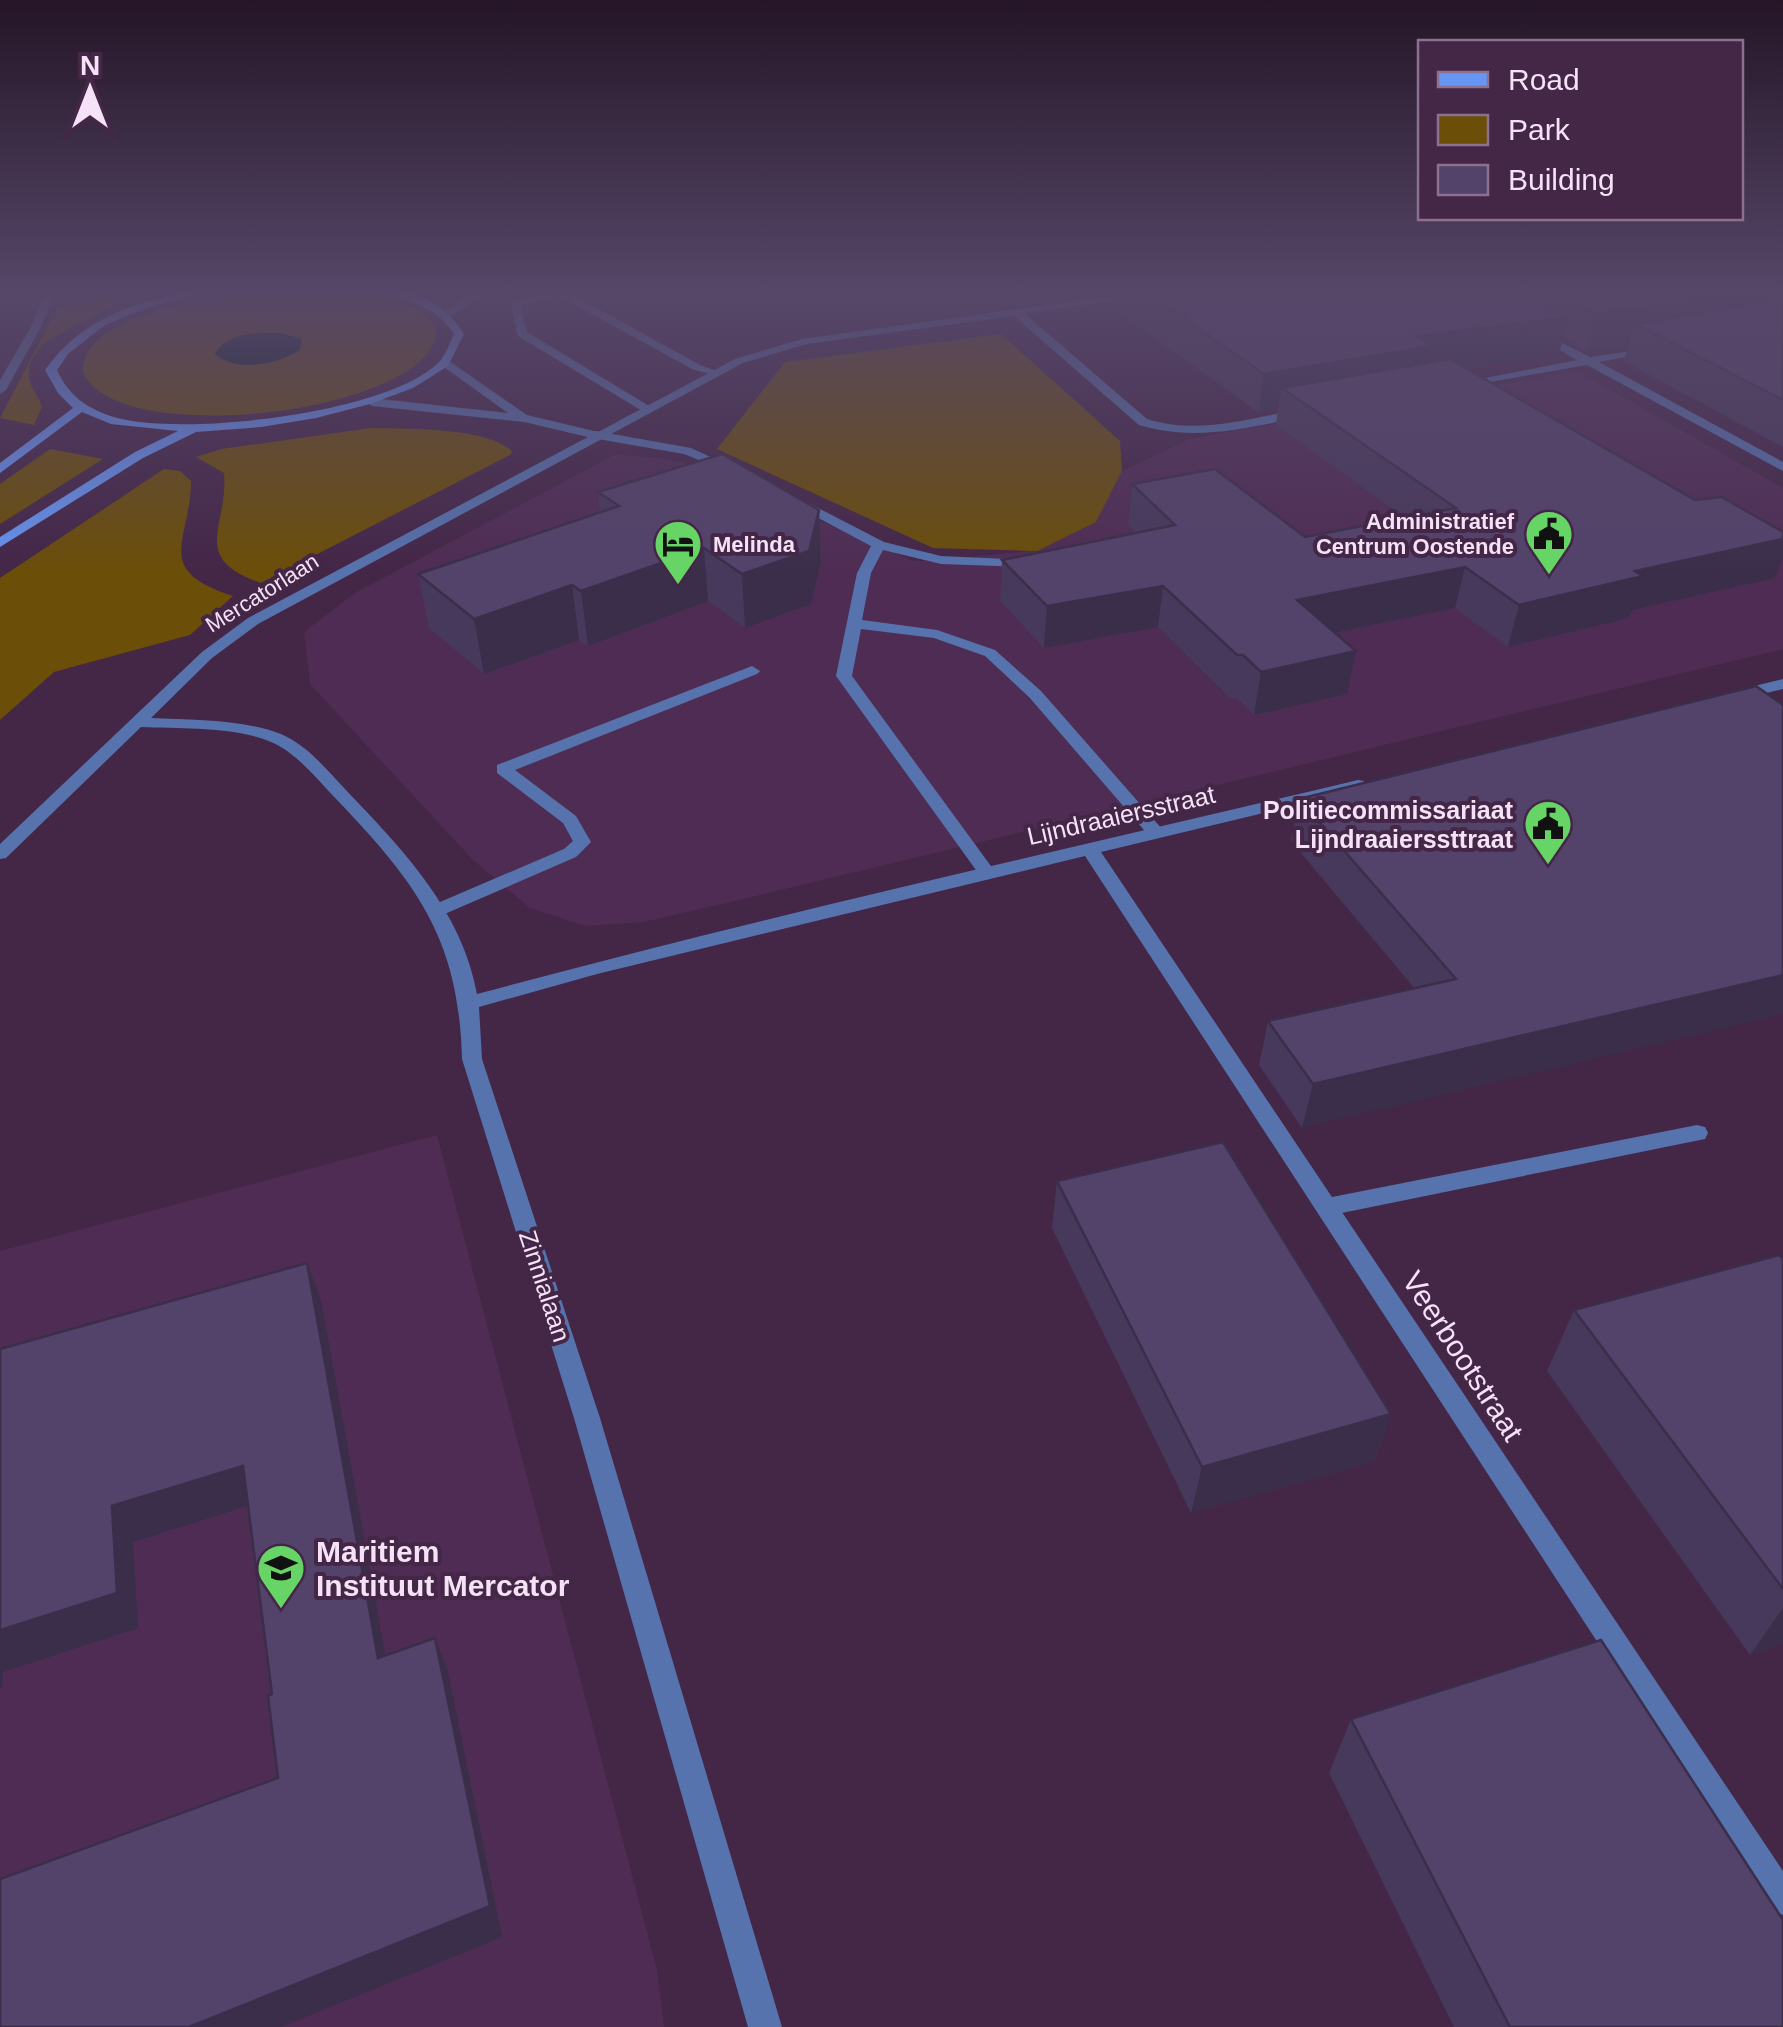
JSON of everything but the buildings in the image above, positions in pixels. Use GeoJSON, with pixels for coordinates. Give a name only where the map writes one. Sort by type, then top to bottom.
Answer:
{"type":"FeatureCollection","features":[{"type":"Feature","properties":{"kind":"main road"},"geometry":{"type":"LineString","coordinates":[[57,385],[80,408],[148,425],[197,427],[254,425],[372,402],[405,385]]}},
{"type":"Feature","properties":{"kind":"main road"},"geometry":{"type":"LineString","coordinates":[[0,469],[80,408]]}},
{"type":"Feature","properties":{"kind":"main road"},"geometry":{"type":"LineString","coordinates":[[0,543],[139,455],[197,427]]}},
{"type":"Feature","properties":{"kind":"street"},"geometry":{"type":"LineString","coordinates":[[475,385],[524,418]]}},
{"type":"Feature","properties":{"kind":"street"},"geometry":{"type":"LineString","coordinates":[[607,385],[648,409]]}},
{"type":"Feature","properties":{"kind":"street","name":"Mercatorlaan"},"geometry":{"type":"LineString","coordinates":[[0,854],[206,654],[274,607],[693,385]]}},
{"type":"Feature","properties":{"kind":"street"},"geometry":{"type":"LineString","coordinates":[[1100,385],[1143,422],[1167,432],[1193,432],[1310,411]]}},
{"type":"Feature","properties":{"kind":"street"},"geometry":{"type":"LineString","coordinates":[[1446,387],[1460,385]]}},
{"type":"Feature","properties":{"kind":"street"},"geometry":{"type":"LineString","coordinates":[[1630,385],[1783,467]]}},
{"type":"Feature","properties":{"kind":"street"},"geometry":{"type":"LineString","coordinates":[[372,402],[524,418],[687,452],[754,480]]}},
{"type":"Feature","properties":{"kind":"street"},"geometry":{"type":"LineString","coordinates":[[789,498],[880,545],[941,560],[1038,563]]}},
{"type":"Feature","properties":{"kind":"street"},"geometry":{"type":"LineString","coordinates":[[880,545],[864,574],[844,676],[986,873]]}},
{"type":"Feature","properties":{"kind":"street"},"geometry":{"type":"LineString","coordinates":[[852,623],[937,634],[990,653],[1035,694],[1156,832]]}},
{"type":"Feature","properties":{"kind":"street"},"geometry":{"type":"LineString","coordinates":[[440,909],[570,853],[582,842],[570,820],[503,769],[752,671]]}},
{"type":"Feature","properties":{"kind":"street"},"geometry":{"type":"LineString","coordinates":[[1726,698],[1783,684]]}},
{"type":"Feature","properties":{"kind":"street","name":"Zinnialaan"},"geometry":{"type":"LineString","coordinates":[[136,722],[272,737],[294,748],[398,852],[440,909],[472,1002],[472,1059],[587,1418],[766,2027]]}},
{"type":"Feature","properties":{"kind":"street","name":"Lijndraaiersstraat"},"geometry":{"type":"LineString","coordinates":[[472,1002],[596,968],[1384,779]]}},
{"type":"Feature","properties":{"kind":"street","name":"Veerbootstraat"},"geometry":{"type":"LineString","coordinates":[[1089,848],[1783,1900]]}},
{"type":"Feature","properties":{"kind":"street"},"geometry":{"type":"LineString","coordinates":[[1326,1208],[1697,1133]]}},
{"type":"Feature","properties":{"kind":"shaded area"},"geometry":{"type":"Polygon","coordinates":[[[1500,385],[1601,385],[1783,488],[1783,649],[644,922],[585,926],[530,908],[473,860],[310,684],[304,632],[355,593],[616,454],[679,461],[914,561],[1037,550],[1096,522],[1122,471],[1190,439],[1500,385]]]}},
{"type":"Feature","properties":{"kind":"shaded area","name":"Maritiem Instituut Mercator"},"geometry":{"type":"Polygon","coordinates":[[[437,1135],[657,1970],[664,2027],[0,2027],[0,1251],[437,1135]]]}},
{"type":"Feature","properties":{"kind":"green space"},"geometry":{"type":"Polygon","coordinates":[[[17,385],[31,385],[42,407],[34,425],[0,418],[17,385]]]}},
{"type":"Feature","properties":{"kind":"green space"},"geometry":{"type":"Polygon","coordinates":[[[96,385],[378,385],[333,400],[272,412],[209,415],[152,411],[108,397],[96,385]]]}},
{"type":"Feature","properties":{"kind":"green space"},"geometry":{"type":"Polygon","coordinates":[[[767,385],[1057,385],[1120,441],[1122,471],[1096,522],[1037,551],[933,548],[717,449],[767,385]]]}},
{"type":"Feature","properties":{"kind":"green space"},"geometry":{"type":"Polygon","coordinates":[[[371,428],[465,433],[500,443],[512,451],[261,583],[225,563],[217,538],[224,473],[196,457],[221,449],[371,428]]]}},
{"type":"Feature","properties":{"kind":"green space"},"geometry":{"type":"Polygon","coordinates":[[[50,449],[103,459],[0,524],[0,484],[50,449]]]}},
{"type":"Feature","properties":{"kind":"green space"},"geometry":{"type":"Polygon","coordinates":[[[164,469],[180,471],[191,481],[181,551],[184,564],[192,576],[233,596],[190,635],[54,672],[0,720],[0,578],[164,469]]]}},
{"type":"Feature","properties":{"kind":"place","name":"Administratief Centrum Oostende"},"geometry":{"type":"Point","coordinates":[1549,576]}},
{"type":"Feature","properties":{"kind":"place","name":"Melinda"},"geometry":{"type":"Point","coordinates":[678,586]}},
{"type":"Feature","properties":{"kind":"place","name":"Politiecommissariaat Lijndraaierssttraat"},"geometry":{"type":"Point","coordinates":[1548,866]}},
{"type":"Feature","properties":{"kind":"place","name":"Maritiem Instituut Mercator"},"geometry":{"type":"Point","coordinates":[281,1610]}}]}
